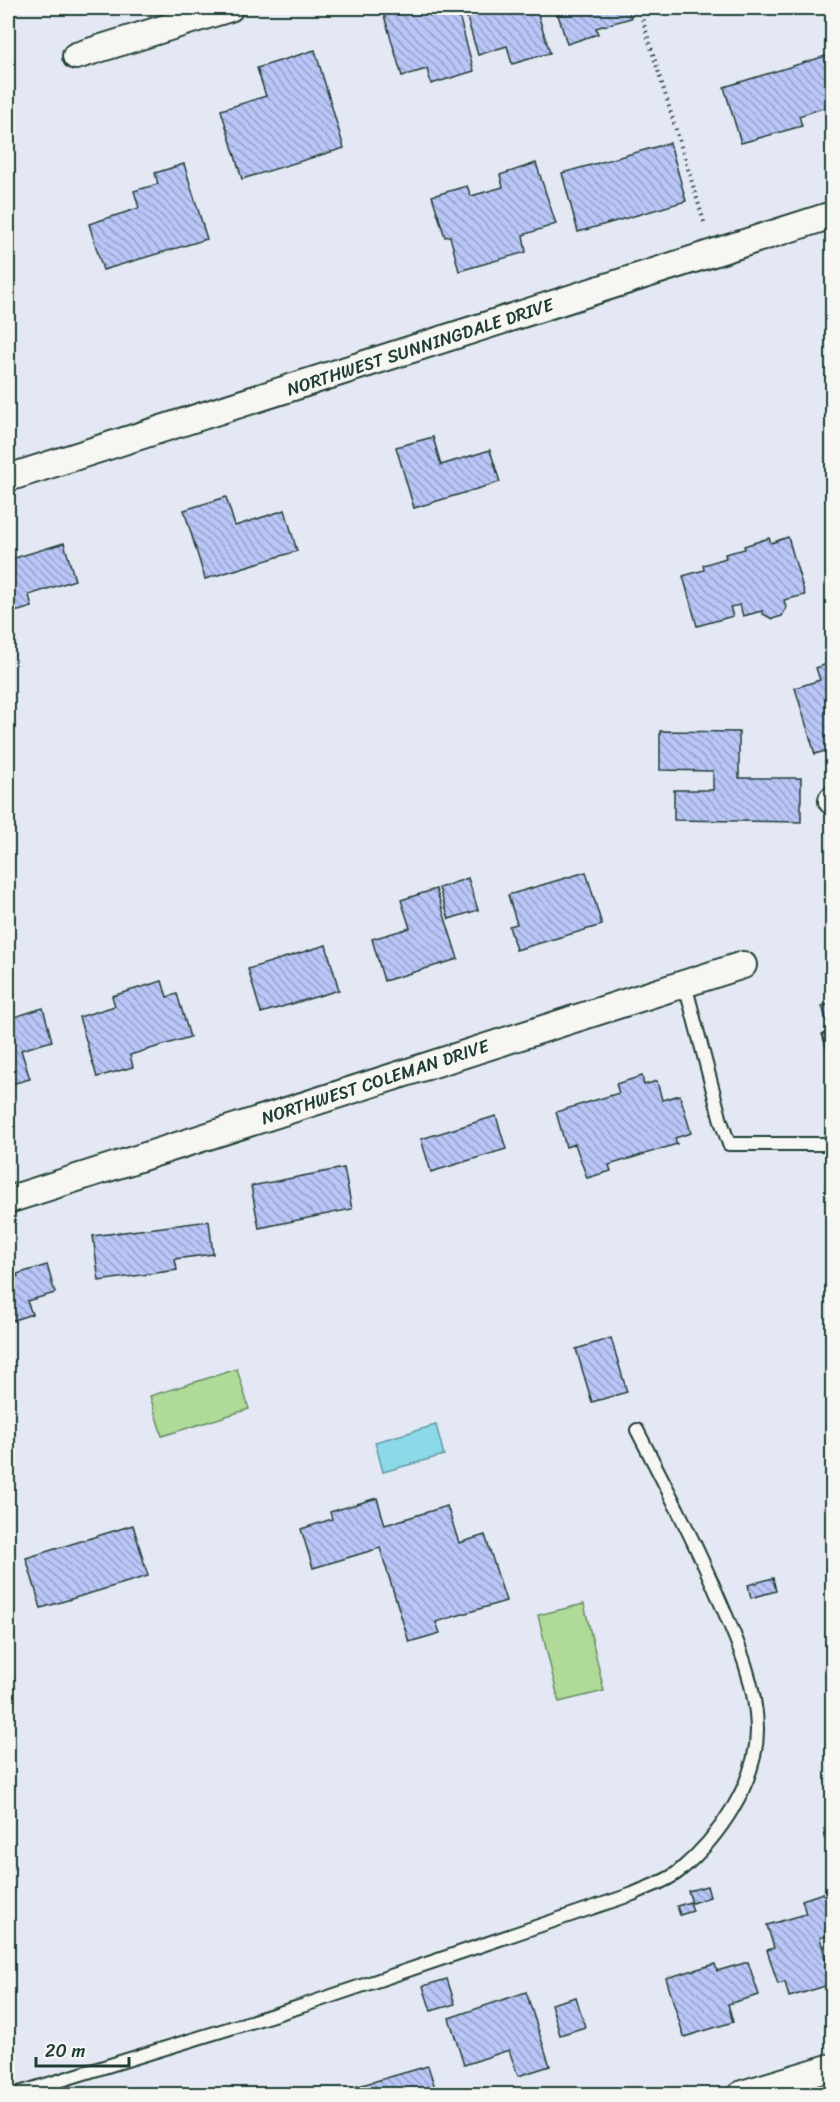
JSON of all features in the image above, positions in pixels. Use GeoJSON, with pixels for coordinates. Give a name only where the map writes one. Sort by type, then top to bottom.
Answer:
{"type":"FeatureCollection","features":[{"type":"Feature","properties":{"kind":"street"},"geometry":{"type":"LineString","coordinates":[[76,56],[230,8]]}},
{"type":"Feature","properties":{"kind":"street","name":"NORTHWEST SUNNINGDALE DRIVE"},"geometry":{"type":"LineString","coordinates":[[8,478],[832,215]]}},
{"type":"Feature","properties":{"kind":"street","name":"NORTHWEST COLEMAN DRIVE"},"geometry":{"type":"LineString","coordinates":[[8,1200],[743,965]]}},
{"type":"Feature","properties":{"kind":"street"},"geometry":{"type":"LineString","coordinates":[[742,2094],[832,2067]]}},
{"type":"Feature","properties":{"kind":"lane"},"geometry":{"type":"LineString","coordinates":[[685,984],[721,1122],[729,1144],[832,1144]]}},
{"type":"Feature","properties":{"kind":"lane"},"geometry":{"type":"LineString","coordinates":[[16,2094],[299,2007],[633,1894],[676,1873],[708,1842],[734,1808],[753,1763],[757,1729],[752,1685],[737,1640],[707,1571],[637,1430]]}},
{"type":"Feature","properties":{"kind":"path"},"geometry":{"type":"LineString","coordinates":[[639,8],[713,253]]}},
{"type":"Feature","properties":{"kind":"green space"},"geometry":{"type":"Polygon","coordinates":[[[237,1369],[249,1409],[162,1436],[150,1396],[237,1369]]]}},
{"type":"Feature","properties":{"kind":"green space"},"geometry":{"type":"Polygon","coordinates":[[[584,1604],[604,1691],[559,1702],[538,1615],[584,1604]]]}},
{"type":"Feature","properties":{"kind":"water"},"geometry":{"type":"Polygon","coordinates":[[[436,1425],[444,1455],[383,1472],[375,1442],[436,1425]]]}},
{"type":"Feature","properties":{"kind":"building"},"geometry":{"type":"Polygon","coordinates":[[[399,8],[429,8],[431,13],[457,8],[474,71],[431,84],[427,69],[402,76],[383,12],[399,8]]]}},
{"type":"Feature","properties":{"kind":"building"},"geometry":{"type":"Polygon","coordinates":[[[464,8],[536,8],[550,53],[512,64],[507,46],[478,55],[464,8]]]}},
{"type":"Feature","properties":{"kind":"building"},"geometry":{"type":"Polygon","coordinates":[[[556,8],[628,8],[631,18],[596,28],[598,34],[567,44],[556,8]]]}},
{"type":"Feature","properties":{"kind":"building"},"geometry":{"type":"Polygon","coordinates":[[[315,50],[344,148],[242,179],[221,110],[266,96],[257,68],[315,50]]]}},
{"type":"Feature","properties":{"kind":"building"},"geometry":{"type":"Polygon","coordinates":[[[832,54],[832,105],[799,116],[802,126],[741,143],[724,87],[832,54]]]}},
{"type":"Feature","properties":{"kind":"building"},"geometry":{"type":"Polygon","coordinates":[[[670,143],[686,201],[578,232],[562,173],[670,143]]]}},
{"type":"Feature","properties":{"kind":"building"},"geometry":{"type":"Polygon","coordinates":[[[536,163],[556,224],[523,235],[526,252],[459,271],[450,236],[445,237],[432,196],[467,186],[471,196],[503,187],[500,175],[536,163]]]}},
{"type":"Feature","properties":{"kind":"building"},"geometry":{"type":"Polygon","coordinates":[[[184,164],[207,239],[103,270],[89,224],[139,208],[134,191],[158,184],[155,173],[184,164]]]}},
{"type":"Feature","properties":{"kind":"building"},"geometry":{"type":"Polygon","coordinates":[[[433,437],[441,465],[490,450],[500,482],[414,508],[396,447],[433,437]]]}},
{"type":"Feature","properties":{"kind":"building"},"geometry":{"type":"Polygon","coordinates":[[[226,497],[235,526],[285,510],[297,551],[205,579],[184,510],[226,497]]]}},
{"type":"Feature","properties":{"kind":"building"},"geometry":{"type":"Polygon","coordinates":[[[788,537],[805,595],[784,600],[786,608],[782,616],[772,619],[762,611],[743,616],[740,605],[730,607],[733,616],[697,626],[683,576],[704,570],[703,565],[726,558],[725,554],[745,549],[744,546],[769,538],[771,543],[788,537]]]}},
{"type":"Feature","properties":{"kind":"building"},"geometry":{"type":"Polygon","coordinates":[[[64,543],[75,580],[29,595],[32,607],[8,614],[8,560],[64,543]]]}},
{"type":"Feature","properties":{"kind":"building"},"geometry":{"type":"Polygon","coordinates":[[[832,662],[832,749],[815,754],[795,688],[820,680],[816,668],[832,662]]]}},
{"type":"Feature","properties":{"kind":"building"},"geometry":{"type":"Polygon","coordinates":[[[660,731],[739,732],[739,778],[801,778],[801,822],[674,820],[674,790],[713,790],[713,771],[660,770],[660,731]]]}},
{"type":"Feature","properties":{"kind":"building"},"geometry":{"type":"Polygon","coordinates":[[[586,872],[602,925],[516,950],[509,926],[517,924],[508,895],[586,872]]]}},
{"type":"Feature","properties":{"kind":"building"},"geometry":{"type":"Polygon","coordinates":[[[468,878],[478,910],[449,919],[439,888],[468,878]]]}},
{"type":"Feature","properties":{"kind":"building"},"geometry":{"type":"Polygon","coordinates":[[[436,889],[458,959],[384,981],[372,939],[410,928],[401,900],[436,889]]]}},
{"type":"Feature","properties":{"kind":"building"},"geometry":{"type":"Polygon","coordinates":[[[326,945],[339,990],[261,1013],[248,969],[326,945]]]}},
{"type":"Feature","properties":{"kind":"building"},"geometry":{"type":"Polygon","coordinates":[[[162,981],[167,997],[177,994],[190,1037],[130,1055],[133,1067],[97,1077],[79,1017],[115,1006],[112,996],[162,981]]]}},
{"type":"Feature","properties":{"kind":"building"},"geometry":{"type":"Polygon","coordinates":[[[832,1003],[832,1051],[828,1053],[822,1034],[830,1032],[822,1006],[832,1003]]]}},
{"type":"Feature","properties":{"kind":"building"},"geometry":{"type":"Polygon","coordinates":[[[43,1008],[52,1041],[21,1050],[30,1079],[8,1085],[8,1019],[43,1008]]]}},
{"type":"Feature","properties":{"kind":"building"},"geometry":{"type":"Polygon","coordinates":[[[642,1076],[644,1085],[657,1081],[662,1100],[680,1095],[691,1133],[675,1138],[677,1144],[609,1165],[611,1171],[587,1178],[575,1144],[566,1147],[556,1112],[619,1093],[616,1084],[642,1076]]]}},
{"type":"Feature","properties":{"kind":"building"},"geometry":{"type":"Polygon","coordinates":[[[496,1116],[506,1149],[431,1172],[421,1139],[496,1116]]]}},
{"type":"Feature","properties":{"kind":"building"},"geometry":{"type":"Polygon","coordinates":[[[344,1168],[352,1209],[259,1228],[251,1186],[344,1168]]]}},
{"type":"Feature","properties":{"kind":"building"},"geometry":{"type":"Polygon","coordinates":[[[209,1221],[213,1254],[175,1259],[177,1270],[99,1281],[93,1236],[209,1221]]]}},
{"type":"Feature","properties":{"kind":"building"},"geometry":{"type":"Polygon","coordinates":[[[47,1265],[55,1293],[27,1301],[32,1314],[8,1322],[8,1279],[47,1265]]]}},
{"type":"Feature","properties":{"kind":"building"},"geometry":{"type":"Polygon","coordinates":[[[611,1338],[627,1392],[592,1402],[576,1349],[611,1338]]]}},
{"type":"Feature","properties":{"kind":"building"},"geometry":{"type":"Polygon","coordinates":[[[377,1498],[385,1525],[447,1506],[459,1543],[485,1535],[506,1601],[436,1622],[440,1633],[409,1642],[380,1548],[313,1568],[301,1529],[332,1519],[330,1512],[377,1498]]]}},
{"type":"Feature","properties":{"kind":"building"},"geometry":{"type":"Polygon","coordinates":[[[133,1525],[148,1576],[41,1608],[26,1558],[133,1525]]]}},
{"type":"Feature","properties":{"kind":"building"},"geometry":{"type":"Polygon","coordinates":[[[773,1578],[776,1591],[751,1598],[748,1585],[773,1578]]]}},
{"type":"Feature","properties":{"kind":"building"},"geometry":{"type":"Polygon","coordinates":[[[707,1886],[710,1897],[692,1903],[688,1891],[707,1886]]]}},
{"type":"Feature","properties":{"kind":"building"},"geometry":{"type":"Polygon","coordinates":[[[832,1890],[832,1934],[820,1938],[832,1984],[789,1997],[785,1982],[778,1984],[767,1950],[774,1948],[767,1925],[806,1914],[802,1900],[832,1890]]]}},
{"type":"Feature","properties":{"kind":"building"},"geometry":{"type":"Polygon","coordinates":[[[690,1902],[693,1911],[680,1915],[677,1906],[690,1902]]]}},
{"type":"Feature","properties":{"kind":"building"},"geometry":{"type":"Polygon","coordinates":[[[748,1962],[759,1995],[728,2004],[733,2022],[684,2037],[666,1978],[715,1964],[717,1971],[748,1962]]]}},
{"type":"Feature","properties":{"kind":"building"},"geometry":{"type":"Polygon","coordinates":[[[447,1979],[455,2004],[431,2011],[423,1986],[447,1979]]]}},
{"type":"Feature","properties":{"kind":"building"},"geometry":{"type":"Polygon","coordinates":[[[526,1992],[550,2066],[518,2076],[509,2050],[464,2065],[449,2018],[526,1992]]]}},
{"type":"Feature","properties":{"kind":"building"},"geometry":{"type":"Polygon","coordinates":[[[576,1997],[585,2027],[560,2035],[551,2004],[576,1997]]]}},
{"type":"Feature","properties":{"kind":"building"},"geometry":{"type":"Polygon","coordinates":[[[428,2066],[437,2094],[349,2094],[348,2089],[428,2066]]]}},
{"type":"Feature","properties":{"kind":"building"},"geometry":{"type":"Polygon","coordinates":[[[322,2090],[323,2094],[307,2094],[322,2090]]]}}]}
